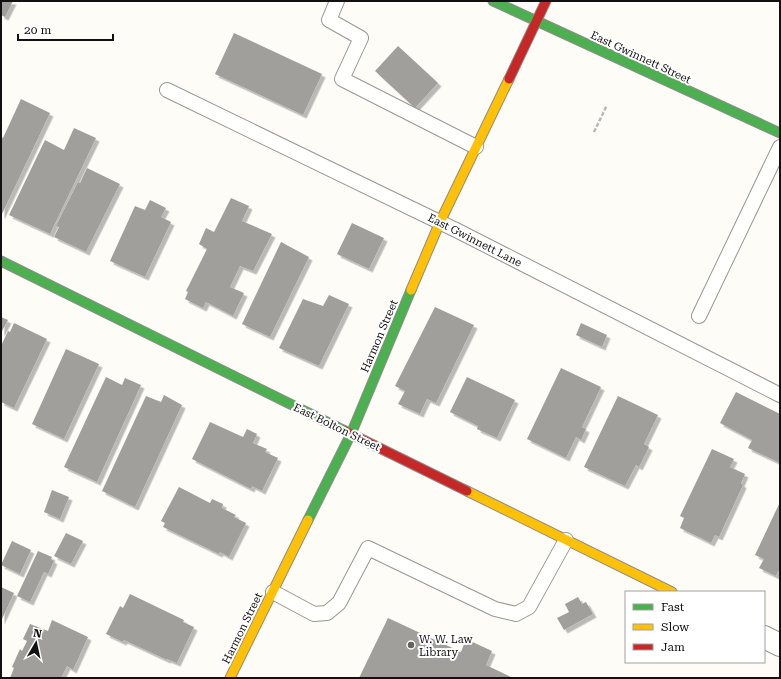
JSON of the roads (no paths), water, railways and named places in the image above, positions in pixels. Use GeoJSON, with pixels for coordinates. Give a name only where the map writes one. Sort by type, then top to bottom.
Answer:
{"type":"FeatureCollection","features":[{"type":"Feature","properties":{"kind":"main road","name":"East Gwinnett Street"},"geometry":{"type":"LineString","coordinates":[[493,1],[780,134]]}},
{"type":"Feature","properties":{"kind":"main road","name":"Harmon Street"},"geometry":{"type":"LineString","coordinates":[[230,678],[351,434],[440,222],[546,1]]}},
{"type":"Feature","properties":{"kind":"main road","name":"East Bolton Street"},"geometry":{"type":"LineString","coordinates":[[1,262],[670,591]]}},
{"type":"Feature","properties":{"kind":"street"},"geometry":{"type":"LineString","coordinates":[[765,638],[780,645]]}},
{"type":"Feature","properties":{"kind":"lane"},"geometry":{"type":"LineString","coordinates":[[337,1],[329,20],[361,38],[342,80],[476,147]]}},
{"type":"Feature","properties":{"kind":"lane","name":"East Gwinnett Lane"},"geometry":{"type":"LineString","coordinates":[[167,90],[440,222],[780,395]]}},
{"type":"Feature","properties":{"kind":"lane"},"geometry":{"type":"LineString","coordinates":[[699,316],[780,147]]}},
{"type":"Feature","properties":{"kind":"lane"},"geometry":{"type":"LineString","coordinates":[[273,592],[314,614],[327,614],[339,603],[368,548],[495,609],[516,614],[529,607],[566,540]]}},
{"type":"Feature","properties":{"kind":"place","name":"W. W. Law Library"},"geometry":{"type":"Point","coordinates":[411,645]}}]}
